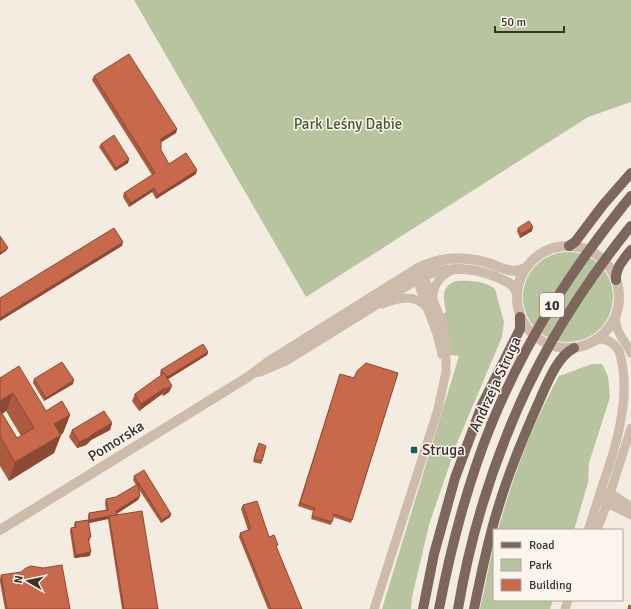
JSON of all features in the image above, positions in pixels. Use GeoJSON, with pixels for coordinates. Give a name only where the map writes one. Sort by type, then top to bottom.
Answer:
{"type":"FeatureCollection","features":[{"type":"Feature","properties":{"kind":"main road"},"geometry":{"type":"LineString","coordinates":[[569,246],[575,242],[603,205],[631,173]]}},
{"type":"Feature","properties":{"kind":"main road","name":"Andrzeja Struga"},"geometry":{"type":"LineString","coordinates":[[439,609],[456,528],[476,464],[510,382],[532,338],[555,300],[580,262],[631,196]]}},
{"type":"Feature","properties":{"kind":"main road","name":"10"},"geometry":{"type":"LineString","coordinates":[[458,609],[470,552],[482,506],[508,432],[542,359],[567,317],[593,276],[631,226]]}},
{"type":"Feature","properties":{"kind":"main road"},"geometry":{"type":"LineString","coordinates":[[616,280],[616,273],[631,250]]}},
{"type":"Feature","properties":{"kind":"main road"},"geometry":{"type":"LineString","coordinates":[[423,609],[435,548],[455,478],[482,406],[520,329],[520,317]]}},
{"type":"Feature","properties":{"kind":"main road"},"geometry":{"type":"LineString","coordinates":[[474,609],[492,529],[514,459],[546,386],[562,357],[565,353],[574,348]]}},
{"type":"Feature","properties":{"kind":"street"},"geometry":{"type":"LineString","coordinates":[[616,314],[608,328],[596,339],[585,345],[574,348],[556,347],[542,341],[529,331],[520,317],[517,305],[518,283],[526,268],[534,259],[553,248],[569,246],[585,249],[596,255],[608,266],[616,280],[619,296],[615,322],[616,328],[631,353]]}},
{"type":"Feature","properties":{"kind":"street","name":"Pomorska"},"geometry":{"type":"LineString","coordinates":[[0,530],[248,377],[268,362],[426,264],[441,260],[465,259],[483,262],[513,272],[526,268]]}},
{"type":"Feature","properties":{"kind":"street","name":"Pomorska"},"geometry":{"type":"LineString","coordinates":[[419,278],[420,270],[426,264]]}},
{"type":"Feature","properties":{"kind":"street"},"geometry":{"type":"LineString","coordinates":[[434,301],[433,293],[437,283],[445,274],[455,269]]}},
{"type":"Feature","properties":{"kind":"street","name":"Pomorska"},"geometry":{"type":"LineString","coordinates":[[248,377],[285,361],[419,278],[439,271],[455,269],[476,270],[505,280],[513,286],[517,293]]}},
{"type":"Feature","properties":{"kind":"street","name":"Pomorska"},"geometry":{"type":"LineString","coordinates":[[406,276],[412,275],[419,278]]}},
{"type":"Feature","properties":{"kind":"street"},"geometry":{"type":"LineString","coordinates":[[374,609],[438,408],[446,372],[446,350],[442,327],[426,282],[419,278]]}},
{"type":"Feature","properties":{"kind":"street"},"geometry":{"type":"LineString","coordinates":[[419,278],[420,288],[441,352],[443,389]]}},
{"type":"Feature","properties":{"kind":"street","name":"Pomorska"},"geometry":{"type":"LineString","coordinates":[[366,311],[399,298],[407,297],[419,301],[428,309]]}},
{"type":"Feature","properties":{"kind":"street"},"geometry":{"type":"LineString","coordinates":[[588,529],[625,414],[628,383],[625,366],[617,349],[612,343],[606,340],[596,339]]}},
{"type":"Feature","properties":{"kind":"street"},"geometry":{"type":"LineString","coordinates":[[597,529],[607,504],[631,428]]}},
{"type":"Feature","properties":{"kind":"street"},"geometry":{"type":"LineString","coordinates":[[600,494],[610,493],[631,507]]}},
{"type":"Feature","properties":{"kind":"street"},"geometry":{"type":"LineString","coordinates":[[600,494],[607,504],[631,515]]}},
{"type":"Feature","properties":{"kind":"green space","name":"Park Leśny Dąbie"},"geometry":{"type":"Polygon","coordinates":[[[134,0],[631,0],[631,102],[588,117],[306,297],[134,0]]]}},
{"type":"Feature","properties":{"kind":"green space"},"geometry":{"type":"Polygon","coordinates":[[[568,252],[585,255],[600,265],[610,280],[613,297],[610,314],[600,329],[585,339],[568,342],[551,339],[536,329],[526,314],[523,297],[526,280],[536,265],[551,255],[568,252]]]}},
{"type":"Feature","properties":{"kind":"green space"},"geometry":{"type":"Polygon","coordinates":[[[457,281],[487,284],[495,289],[504,322],[502,337],[457,443],[429,525],[412,597],[411,609],[382,609],[459,356],[450,355],[442,314],[446,311],[444,293],[448,286],[457,281]]]}},
{"type":"Feature","properties":{"kind":"green space"},"geometry":{"type":"Polygon","coordinates":[[[592,364],[602,364],[608,376],[610,397],[589,463],[588,483],[574,529],[498,529],[524,451],[540,413],[559,376],[592,364]]]}},
{"type":"Feature","properties":{"kind":"green space"},"geometry":{"type":"Polygon","coordinates":[[[493,548],[493,601],[553,601],[550,609],[480,609],[493,548]]]}},
{"type":"Feature","properties":{"kind":"building"},"geometry":{"type":"Polygon","coordinates":[[[129,54],[177,129],[161,139],[161,150],[169,164],[186,153],[197,170],[158,195],[154,188],[131,203],[124,193],[155,173],[94,76],[129,54]]]}},
{"type":"Feature","properties":{"kind":"building"},"geometry":{"type":"Polygon","coordinates":[[[114,135],[129,159],[116,168],[101,144],[114,135]]]}},
{"type":"Feature","properties":{"kind":"building"},"geometry":{"type":"Polygon","coordinates":[[[529,221],[533,227],[521,234],[518,228],[529,221]]]}},
{"type":"Feature","properties":{"kind":"building"},"geometry":{"type":"Polygon","coordinates":[[[114,228],[123,242],[0,318],[0,298],[114,228]]]}},
{"type":"Feature","properties":{"kind":"building"},"geometry":{"type":"Polygon","coordinates":[[[0,236],[8,248],[0,253],[0,236]]]}},
{"type":"Feature","properties":{"kind":"building"},"geometry":{"type":"Polygon","coordinates":[[[203,344],[208,352],[167,377],[161,370],[203,344]]]}},
{"type":"Feature","properties":{"kind":"building"},"geometry":{"type":"Polygon","coordinates":[[[62,362],[74,380],[46,398],[34,379],[62,362]]]}},
{"type":"Feature","properties":{"kind":"building"},"geometry":{"type":"Polygon","coordinates":[[[366,363],[398,373],[352,520],[334,514],[332,522],[312,516],[315,508],[300,503],[340,374],[354,378],[357,371],[366,363]]]}},
{"type":"Feature","properties":{"kind":"building"},"geometry":{"type":"Polygon","coordinates":[[[19,366],[46,411],[62,401],[70,415],[54,424],[61,435],[15,462],[0,436],[0,410],[17,438],[34,428],[13,393],[0,401],[0,378],[19,366]]]}},
{"type":"Feature","properties":{"kind":"building"},"geometry":{"type":"Polygon","coordinates":[[[164,373],[172,386],[166,389],[165,388],[141,404],[135,394],[164,373]]]}},
{"type":"Feature","properties":{"kind":"building"},"geometry":{"type":"Polygon","coordinates":[[[104,411],[112,423],[79,442],[72,430],[104,411]]]}},
{"type":"Feature","properties":{"kind":"building"},"geometry":{"type":"Polygon","coordinates":[[[259,443],[266,446],[262,461],[254,459],[259,443]]]}},
{"type":"Feature","properties":{"kind":"building"},"geometry":{"type":"Polygon","coordinates":[[[144,470],[171,514],[162,520],[134,476],[144,470]]]}},
{"type":"Feature","properties":{"kind":"building"},"geometry":{"type":"Polygon","coordinates":[[[138,484],[140,496],[116,511],[117,515],[142,511],[158,609],[124,609],[109,516],[90,520],[89,513],[108,510],[106,499],[116,497],[138,484]]]}},
{"type":"Feature","properties":{"kind":"building"},"geometry":{"type":"Polygon","coordinates":[[[257,501],[269,537],[274,535],[278,545],[276,546],[302,609],[271,609],[240,533],[251,529],[243,505],[257,501]]]}},
{"type":"Feature","properties":{"kind":"building"},"geometry":{"type":"Polygon","coordinates":[[[88,520],[91,537],[88,538],[91,552],[76,555],[71,528],[76,527],[75,522],[88,520]]]}},
{"type":"Feature","properties":{"kind":"building"},"geometry":{"type":"Polygon","coordinates":[[[62,565],[70,609],[7,609],[1,575],[21,572],[31,566],[43,568],[62,565]]]}},
{"type":"Feature","properties":{"kind":"place","name":"Struga"},"geometry":{"type":"Point","coordinates":[414,450]}}]}
